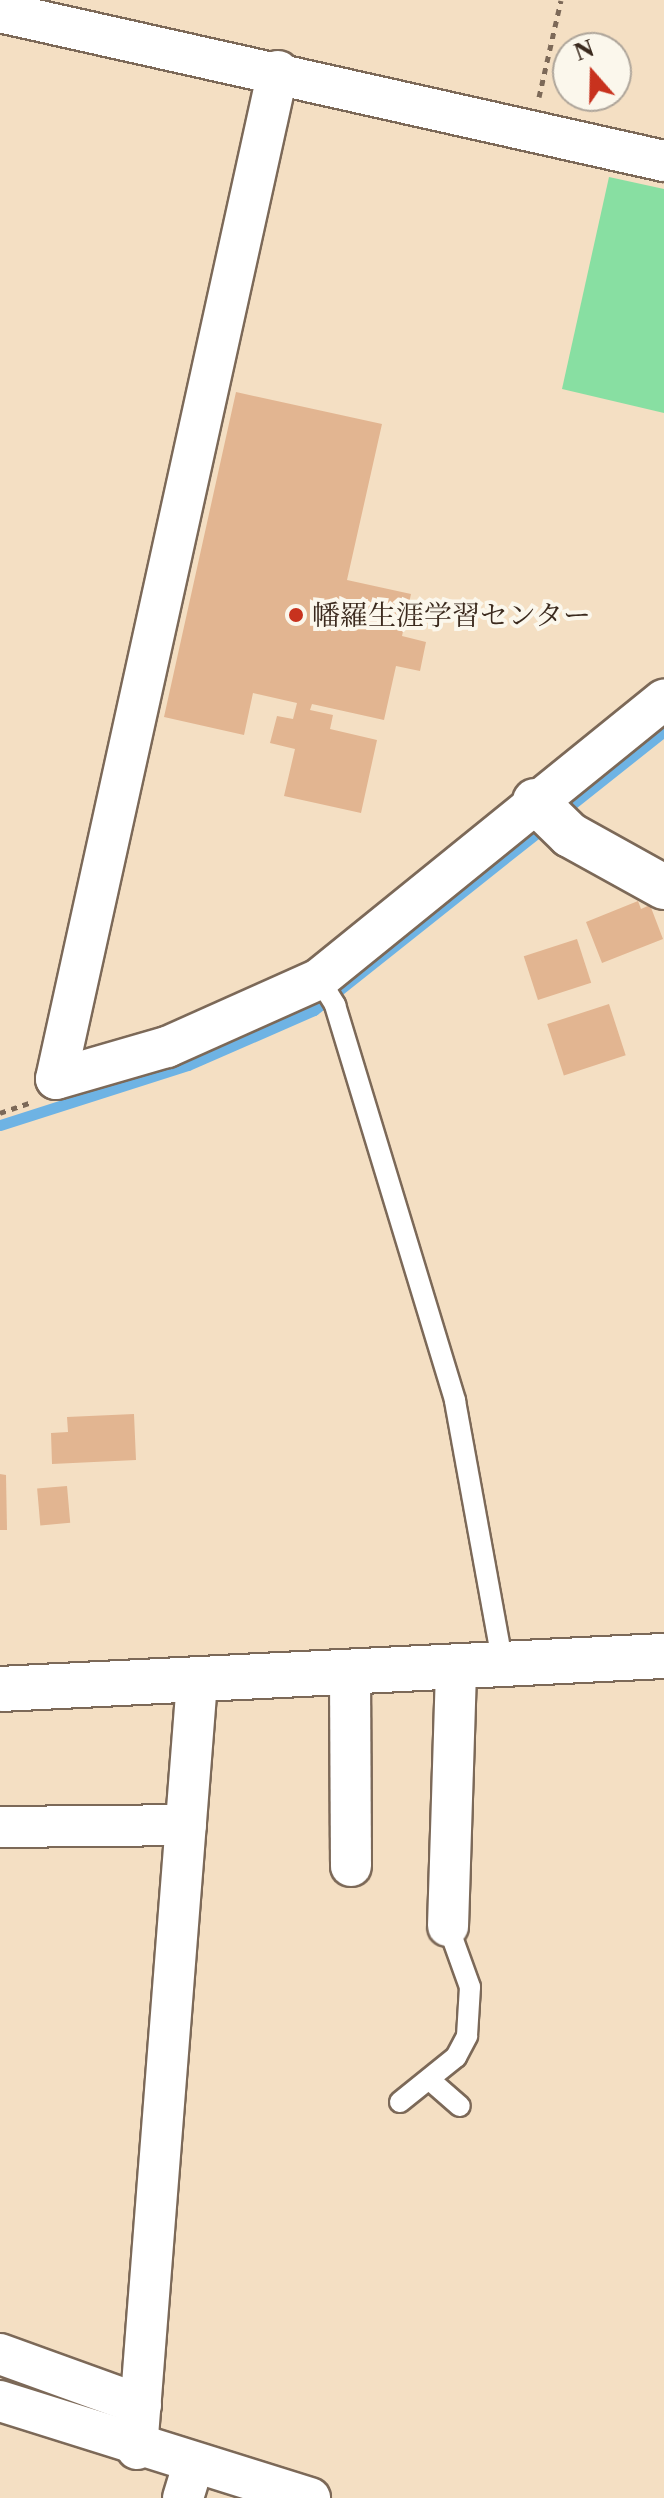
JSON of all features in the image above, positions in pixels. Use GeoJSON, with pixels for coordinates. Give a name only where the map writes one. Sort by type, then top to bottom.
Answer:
{"type":"FeatureCollection","features":[{"type":"Feature","properties":{"kind":"street"},"geometry":{"type":"LineString","coordinates":[[0,12],[278,71],[664,161]]}},
{"type":"Feature","properties":{"kind":"street"},"geometry":{"type":"LineString","coordinates":[[278,71],[56,1079],[167,1047],[327,992],[535,801],[664,700]]}},
{"type":"Feature","properties":{"kind":"street"},"geometry":{"type":"LineString","coordinates":[[535,801],[570,835],[664,887]]}},
{"type":"Feature","properties":{"kind":"street"},"geometry":{"type":"LineString","coordinates":[[0,1689],[350,1675],[664,1656]]}},
{"type":"Feature","properties":{"kind":"street"},"geometry":{"type":"LineString","coordinates":[[448,1926],[456,1669]]}},
{"type":"Feature","properties":{"kind":"street"},"geometry":{"type":"LineString","coordinates":[[350,1675],[351,1866]]}},
{"type":"Feature","properties":{"kind":"street"},"geometry":{"type":"LineString","coordinates":[[137,2449],[197,1681]]}},
{"type":"Feature","properties":{"kind":"street"},"geometry":{"type":"LineString","coordinates":[[0,1829],[186,1825]]}},
{"type":"Feature","properties":{"kind":"street"},"geometry":{"type":"LineString","coordinates":[[0,2354],[141,2405]]}},
{"type":"Feature","properties":{"kind":"street"},"geometry":{"type":"LineString","coordinates":[[0,2401],[137,2449],[188,2482],[310,2498]]}},
{"type":"Feature","properties":{"kind":"lane"},"geometry":{"type":"LineString","coordinates":[[327,992],[455,1401],[503,1666]]}},
{"type":"Feature","properties":{"kind":"lane"},"geometry":{"type":"LineString","coordinates":[[400,2102],[431,2081],[456,2057],[471,2013],[448,1926]]}},
{"type":"Feature","properties":{"kind":"lane"},"geometry":{"type":"LineString","coordinates":[[431,2081],[446,2101],[460,2106]]}},
{"type":"Feature","properties":{"kind":"path"},"geometry":{"type":"LineString","coordinates":[[531,132],[561,0]]}},
{"type":"Feature","properties":{"kind":"green space"},"geometry":{"type":"Polygon","coordinates":[[[609,177],[664,189],[664,413],[562,389],[609,177]]]}},
{"type":"Feature","properties":{"kind":"building","name":"幡羅生涯学習センター"},"geometry":{"type":"Polygon","coordinates":[[[236,392],[382,424],[347,580],[411,594],[402,636],[426,642],[420,671],[396,666],[384,720],[312,704],[310,710],[333,715],[330,729],[377,740],[361,813],[284,796],[295,749],[270,743],[277,716],[293,719],[297,703],[253,693],[244,735],[164,717],[236,392]]]}},
{"type":"Feature","properties":{"kind":"building"},"geometry":{"type":"Polygon","coordinates":[[[638,901],[641,909],[650,905],[663,939],[602,963],[586,922],[638,901]]]}},
{"type":"Feature","properties":{"kind":"building"},"geometry":{"type":"Polygon","coordinates":[[[577,939],[591,983],[538,1000],[524,956],[577,939]]]}},
{"type":"Feature","properties":{"kind":"building"},"geometry":{"type":"Polygon","coordinates":[[[609,1004],[626,1055],[564,1075],[547,1024],[609,1004]]]}},
{"type":"Feature","properties":{"kind":"building"},"geometry":{"type":"Polygon","coordinates":[[[134,1414],[136,1460],[52,1464],[51,1433],[68,1432],[67,1417],[134,1414]]]}},
{"type":"Feature","properties":{"kind":"building"},"geometry":{"type":"Polygon","coordinates":[[[0,1474],[6,1475],[7,1530],[0,1530],[0,1474]]]}},
{"type":"Feature","properties":{"kind":"building"},"geometry":{"type":"Polygon","coordinates":[[[67,1486],[70,1523],[40,1525],[37,1489],[67,1486]]]}},
{"type":"Feature","properties":{"kind":"waterway"},"geometry":{"type":"LineString","coordinates":[[571,805],[664,731]]}},
{"type":"Feature","properties":{"kind":"waterway"},"geometry":{"type":"LineString","coordinates":[[0,1125],[188,1065],[314,1010],[535,834]]}},
{"type":"Feature","properties":{"kind":"place","name":"幡羅生涯学習センター"},"geometry":{"type":"Point","coordinates":[296,615]}}]}
